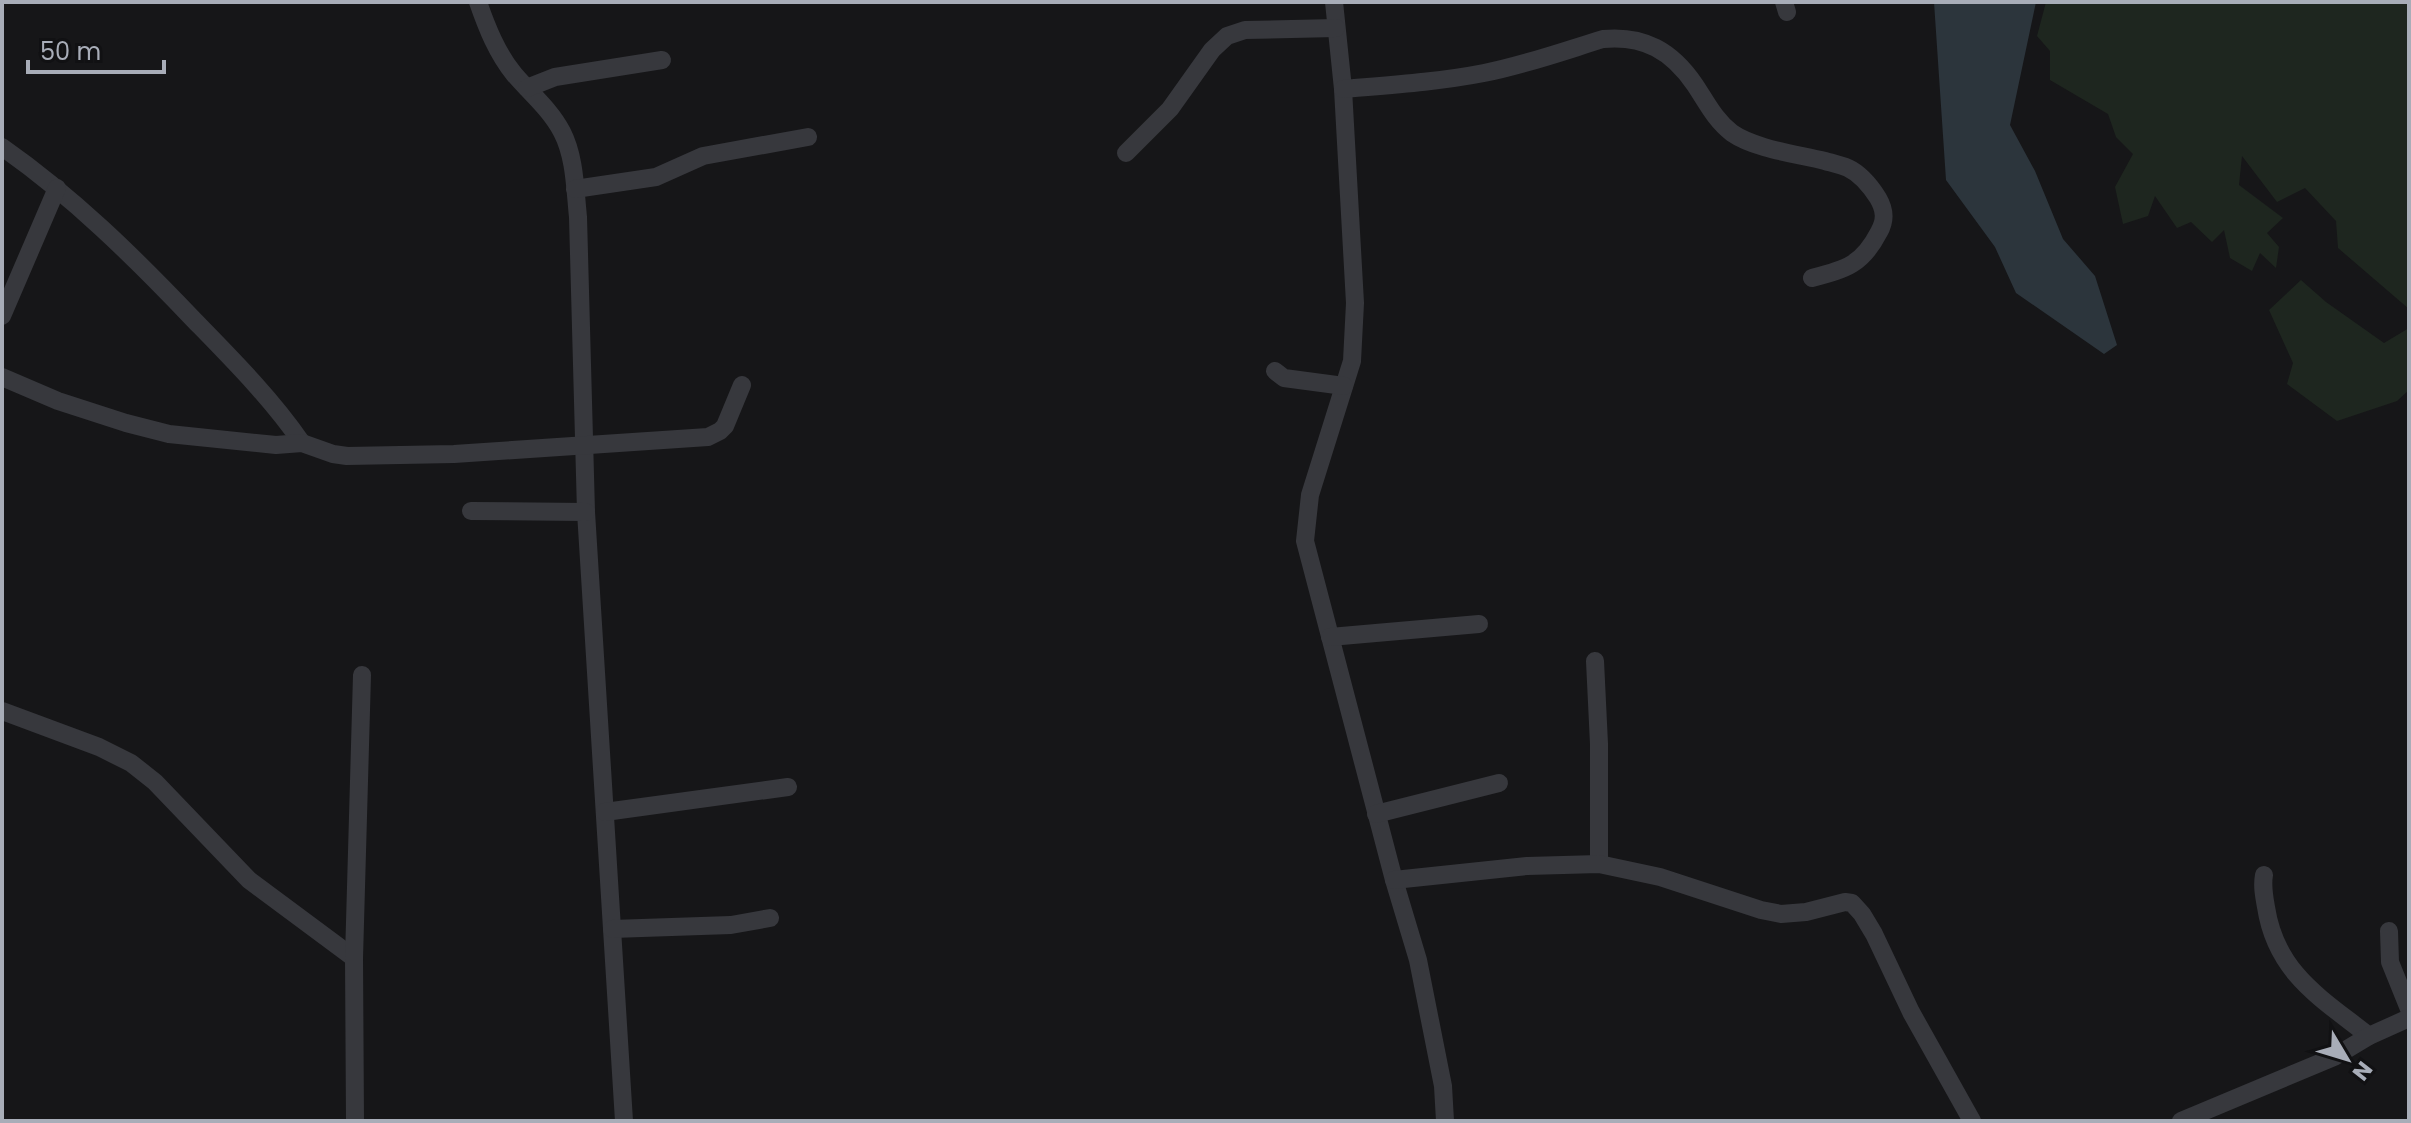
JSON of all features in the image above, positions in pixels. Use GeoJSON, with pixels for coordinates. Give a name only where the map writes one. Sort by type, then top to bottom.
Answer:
{"type":"FeatureCollection","features":[{"type":"Feature","properties":{"kind":"street"},"geometry":{"type":"LineString","coordinates":[[478,2],[501,57],[553,116],[562,132],[568,146],[575,189],[586,512],[624,1121]]}},
{"type":"Feature","properties":{"kind":"street"},"geometry":{"type":"LineString","coordinates":[[1334,2],[1343,89],[1355,303],[1352,361],[1310,495],[1305,541],[1376,814],[1418,960],[1443,1086],[1445,1121]]}},
{"type":"Feature","properties":{"kind":"street"},"geometry":{"type":"LineString","coordinates":[[1126,153],[1170,109],[1212,50],[1227,36],[1245,30],[1336,28]]}},
{"type":"Feature","properties":{"kind":"street"},"geometry":{"type":"LineString","coordinates":[[1343,89],[1484,73],[1603,39],[1619,37],[1652,45],[1668,55],[1685,73],[1709,110],[1731,132],[1750,142],[1848,168],[1876,195],[1885,217],[1872,244],[1861,258],[1847,268],[1812,278]]}},
{"type":"Feature","properties":{"kind":"street"},"geometry":{"type":"LineString","coordinates":[[527,88],[555,77],[662,60]]}},
{"type":"Feature","properties":{"kind":"street"},"geometry":{"type":"LineString","coordinates":[[575,189],[656,177],[703,156],[808,137]]}},
{"type":"Feature","properties":{"kind":"street"},"geometry":{"type":"LineString","coordinates":[[2,147],[57,188],[137,263],[223,349],[302,443]]}},
{"type":"Feature","properties":{"kind":"street"},"geometry":{"type":"LineString","coordinates":[[2,316],[57,188]]}},
{"type":"Feature","properties":{"kind":"street"},"geometry":{"type":"LineString","coordinates":[[1275,371],[1284,378],[1344,386]]}},
{"type":"Feature","properties":{"kind":"street"},"geometry":{"type":"LineString","coordinates":[[2,377],[58,401],[169,434],[276,445],[302,443],[333,454],[387,457],[708,437],[725,426],[742,385]]}},
{"type":"Feature","properties":{"kind":"street"},"geometry":{"type":"LineString","coordinates":[[471,511],[586,512]]}},
{"type":"Feature","properties":{"kind":"street"},"geometry":{"type":"LineString","coordinates":[[1330,637],[1479,624]]}},
{"type":"Feature","properties":{"kind":"street"},"geometry":{"type":"LineString","coordinates":[[1595,661],[1599,864]]}},
{"type":"Feature","properties":{"kind":"street"},"geometry":{"type":"LineString","coordinates":[[355,1121],[354,958],[362,675]]}},
{"type":"Feature","properties":{"kind":"street"},"geometry":{"type":"LineString","coordinates":[[2,711],[99,747],[131,763],[155,782],[249,880],[354,958]]}},
{"type":"Feature","properties":{"kind":"street"},"geometry":{"type":"LineString","coordinates":[[1376,814],[1499,783]]}},
{"type":"Feature","properties":{"kind":"street"},"geometry":{"type":"LineString","coordinates":[[605,812],[788,787]]}},
{"type":"Feature","properties":{"kind":"street"},"geometry":{"type":"LineString","coordinates":[[1394,880],[1527,866],[1599,864],[1660,877],[1781,914],[1852,903],[1874,934],[1911,1012],[1972,1121]]}},
{"type":"Feature","properties":{"kind":"street"},"geometry":{"type":"LineString","coordinates":[[2264,875],[2262,885],[2268,922],[2285,962],[2303,984],[2369,1036]]}},
{"type":"Feature","properties":{"kind":"street"},"geometry":{"type":"LineString","coordinates":[[612,929],[731,925],[770,918]]}},
{"type":"Feature","properties":{"kind":"street"},"geometry":{"type":"LineString","coordinates":[[2389,931],[2390,962],[2409,1009]]}},
{"type":"Feature","properties":{"kind":"street"},"geometry":{"type":"LineString","coordinates":[[2181,1121],[2204,1117],[2334,1057],[2369,1036],[2409,1018]]}},
{"type":"Feature","properties":{"kind":"shaded area"},"geometry":{"type":"Polygon","coordinates":[[[1934,2],[2036,2],[2010,125],[2035,171],[2063,239],[2095,276],[2117,345],[2104,354],[2016,293],[1995,247],[1946,180],[1934,2]]]}},
{"type":"Feature","properties":{"kind":"shaded area"},"geometry":{"type":"Polygon","coordinates":[[[2046,2],[2409,2],[2409,309],[2338,248],[2336,221],[2305,188],[2277,202],[2242,156],[2239,185],[2283,218],[2267,233],[2279,247],[2276,268],[2260,253],[2252,271],[2230,258],[2224,230],[2212,242],[2191,222],[2177,228],[2155,196],[2148,216],[2123,224],[2115,187],[2133,154],[2116,137],[2108,114],[2050,80],[2050,51],[2037,36],[2046,2]]]}},
{"type":"Feature","properties":{"kind":"shaded area"},"geometry":{"type":"Polygon","coordinates":[[[2301,280],[2326,302],[2384,343],[2409,328],[2409,390],[2397,401],[2337,421],[2287,384],[2293,363],[2269,310],[2301,280]]]}}]}
